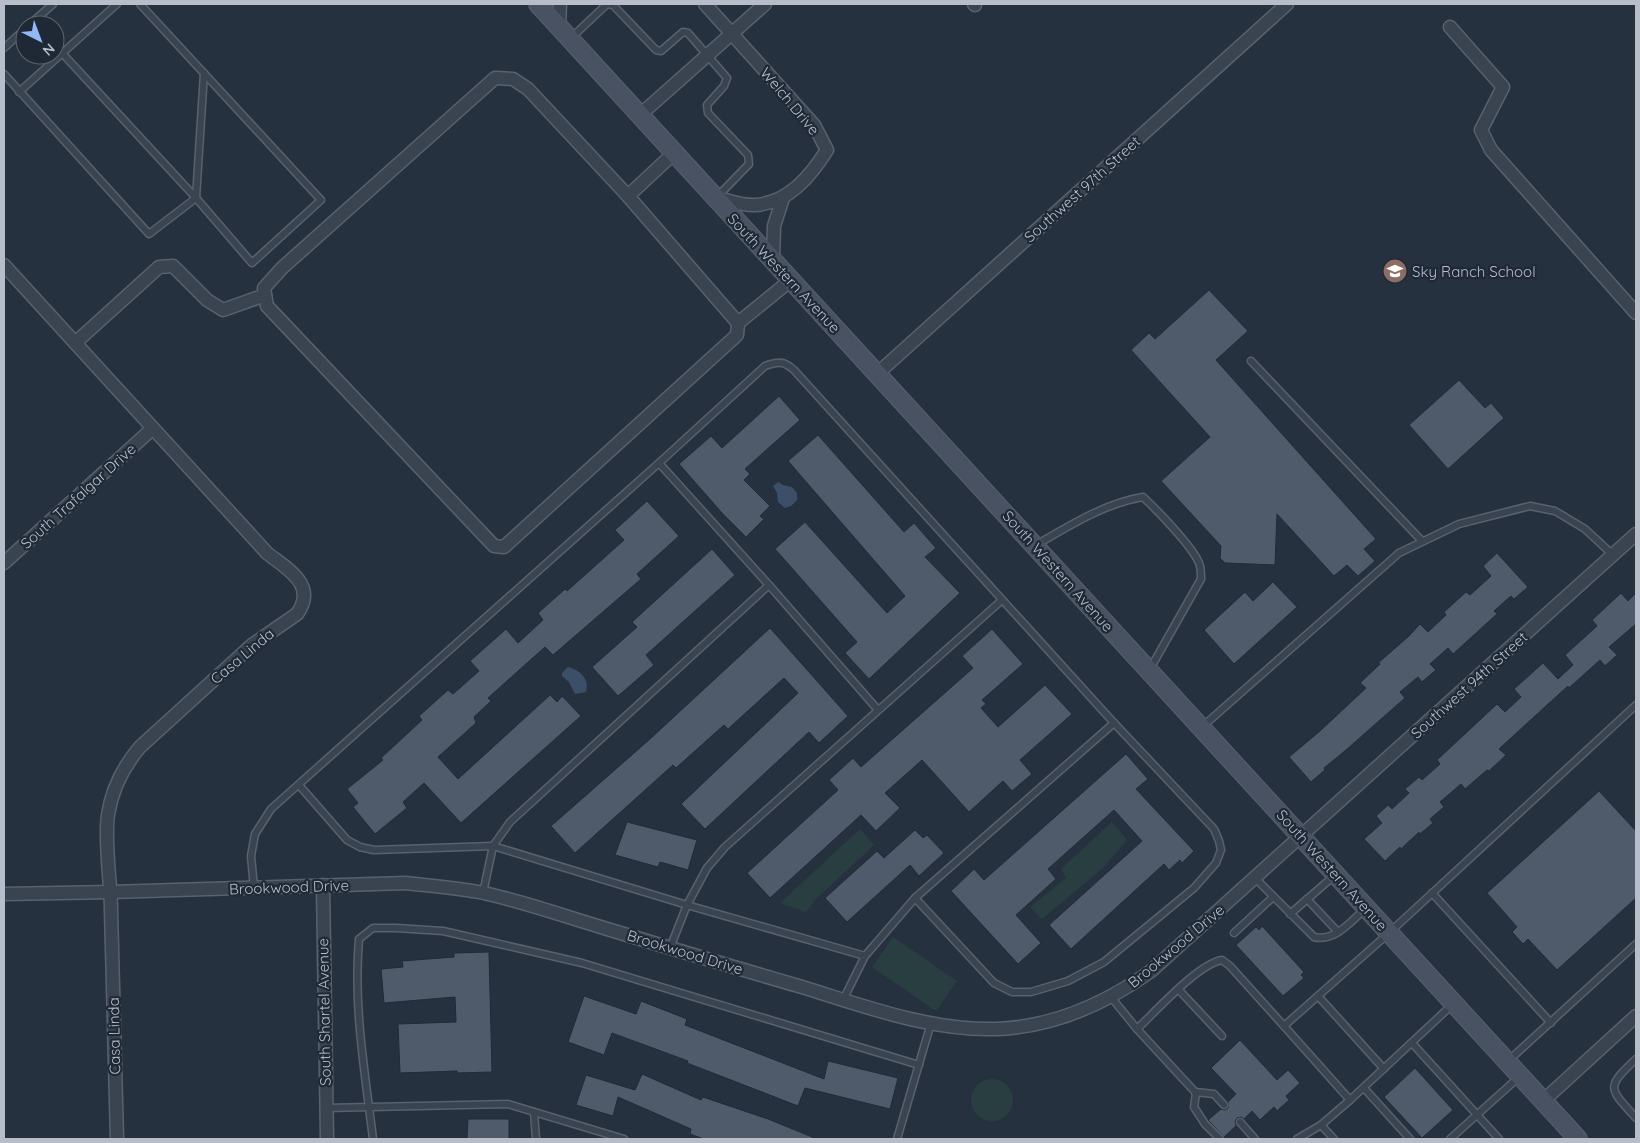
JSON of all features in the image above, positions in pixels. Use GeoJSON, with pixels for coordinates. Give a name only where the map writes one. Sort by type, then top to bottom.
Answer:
{"type":"FeatureCollection","features":[{"type":"Feature","properties":{"kind":"main road","name":"South Western Avenue"},"geometry":{"type":"LineString","coordinates":[[538,4],[1578,1139]]}},
{"type":"Feature","properties":{"kind":"street"},"geometry":{"type":"LineString","coordinates":[[560,4],[565,33]]}},
{"type":"Feature","properties":{"kind":"street","name":"Welch Drive"},"geometry":{"type":"LineString","coordinates":[[705,4],[814,126],[827,150],[814,172],[783,198],[769,203],[753,205],[716,198]]}},
{"type":"Feature","properties":{"kind":"street"},"geometry":{"type":"LineString","coordinates":[[640,115],[765,4]]}},
{"type":"Feature","properties":{"kind":"street","name":"Southwest 97th Street"},"geometry":{"type":"LineString","coordinates":[[877,374],[1287,4]]}},
{"type":"Feature","properties":{"kind":"street"},"geometry":{"type":"LineString","coordinates":[[1450,27],[1503,87],[1481,130],[1491,150],[1636,312]]}},
{"type":"Feature","properties":{"kind":"street"},"geometry":{"type":"LineString","coordinates":[[495,78],[512,79],[528,89],[628,196],[738,323],[737,335],[723,348],[504,546],[494,546],[268,306],[265,295],[264,288],[282,268],[495,78]]}},
{"type":"Feature","properties":{"kind":"street"},"geometry":{"type":"LineString","coordinates":[[628,196],[674,153]]}},
{"type":"Feature","properties":{"kind":"street"},"geometry":{"type":"LineString","coordinates":[[773,261],[774,226],[783,198]]}},
{"type":"Feature","properties":{"kind":"street","name":"Casa Linda"},"geometry":{"type":"LineString","coordinates":[[4,266],[266,553],[296,577],[302,586],[304,600],[302,608],[297,614],[252,646],[140,747],[127,762],[118,777],[108,816],[107,834],[111,892],[117,1139]]}},
{"type":"Feature","properties":{"kind":"street"},"geometry":{"type":"LineString","coordinates":[[75,343],[159,267],[173,266],[207,300],[223,310],[265,295]]}},
{"type":"Feature","properties":{"kind":"street"},"geometry":{"type":"LineString","coordinates":[[738,323],[791,280]]}},
{"type":"Feature","properties":{"kind":"street","name":"South Trafalgar Drive"},"geometry":{"type":"LineString","coordinates":[[4,563],[152,429]]}},
{"type":"Feature","properties":{"kind":"street","name":"Southwest 94th Street"},"geometry":{"type":"LineString","coordinates":[[1301,836],[1636,534]]}},
{"type":"Feature","properties":{"kind":"street","name":"Brookwood Drive"},"geometry":{"type":"LineString","coordinates":[[4,894],[406,883],[483,893],[906,1018],[973,1029],[998,1029],[1024,1026],[1075,1014],[1112,997],[1150,972],[1301,836]]}},
{"type":"Feature","properties":{"kind":"street","name":"South Shartel Avenue"},"geometry":{"type":"LineString","coordinates":[[323,886],[327,1139]]}},
{"type":"Feature","properties":{"kind":"street"},"geometry":{"type":"LineString","coordinates":[[1543,1101],[1636,1016]]}},
{"type":"Feature","properties":{"kind":"lane"},"geometry":{"type":"LineString","coordinates":[[40,15],[53,4]]}},
{"type":"Feature","properties":{"kind":"lane"},"geometry":{"type":"LineString","coordinates":[[65,50],[117,4]]}},
{"type":"Feature","properties":{"kind":"lane"},"geometry":{"type":"LineString","coordinates":[[65,56],[196,198],[252,263],[321,200],[140,4]]}},
{"type":"Feature","properties":{"kind":"lane"},"geometry":{"type":"LineString","coordinates":[[565,33],[607,4],[613,5],[656,50],[661,51],[683,32],[688,33],[727,78],[724,86],[707,106],[708,113],[748,155],[749,164],[716,198]]}},
{"type":"Feature","properties":{"kind":"lane"},"geometry":{"type":"LineString","coordinates":[[4,48],[15,38]]}},
{"type":"Feature","properties":{"kind":"lane"},"geometry":{"type":"LineString","coordinates":[[20,92],[49,65]]}},
{"type":"Feature","properties":{"kind":"lane"},"geometry":{"type":"LineString","coordinates":[[4,74],[149,234],[196,198],[204,74]]}},
{"type":"Feature","properties":{"kind":"lane"},"geometry":{"type":"LineString","coordinates":[[1251,360],[1422,542]]}},
{"type":"Feature","properties":{"kind":"lane"},"geometry":{"type":"LineString","coordinates":[[254,888],[251,856],[255,834],[270,810],[765,366],[776,361],[787,363],[1114,724],[1214,830],[1221,850],[1216,863],[1194,888],[1104,962],[1068,980],[1031,992],[1012,992],[994,983],[915,898]]}},
{"type":"Feature","properties":{"kind":"lane"},"geometry":{"type":"LineString","coordinates":[[659,463],[878,710]]}},
{"type":"Feature","properties":{"kind":"lane"},"geometry":{"type":"LineString","coordinates":[[1035,546],[1080,520],[1127,500],[1143,497],[1153,507],[1188,546],[1200,564],[1201,578],[1149,670]]}},
{"type":"Feature","properties":{"kind":"lane"},"geometry":{"type":"LineString","coordinates":[[1202,728],[1400,553],[1459,524],[1530,506],[1555,511],[1585,529],[1613,555]]}},
{"type":"Feature","properties":{"kind":"lane"},"geometry":{"type":"LineString","coordinates":[[483,893],[493,846],[510,822],[769,586]]}},
{"type":"Feature","properties":{"kind":"lane"},"geometry":{"type":"LineString","coordinates":[[670,948],[687,905],[707,868],[725,847],[1002,600]]}},
{"type":"Feature","properties":{"kind":"lane"},"geometry":{"type":"LineString","coordinates":[[1284,1026],[1389,933],[1636,705]]}},
{"type":"Feature","properties":{"kind":"lane"},"geometry":{"type":"LineString","coordinates":[[843,1000],[865,956],[915,898],[1114,724]]}},
{"type":"Feature","properties":{"kind":"lane"},"geometry":{"type":"LineString","coordinates":[[299,785],[347,840],[360,847],[374,850],[493,846],[687,905],[865,956]]}},
{"type":"Feature","properties":{"kind":"lane"},"geometry":{"type":"LineString","coordinates":[[1290,914],[1336,874]]}},
{"type":"Feature","properties":{"kind":"lane"},"geometry":{"type":"LineString","coordinates":[[1255,878],[1314,937],[1322,939],[1332,937],[1366,908]]}},
{"type":"Feature","properties":{"kind":"lane"},"geometry":{"type":"LineString","coordinates":[[1432,893],[1551,1022]]}},
{"type":"Feature","properties":{"kind":"lane"},"geometry":{"type":"LineString","coordinates":[[1234,933],[1273,897]]}},
{"type":"Feature","properties":{"kind":"lane"},"geometry":{"type":"LineString","coordinates":[[1307,899],[1338,932]]}},
{"type":"Feature","properties":{"kind":"lane"},"geometry":{"type":"LineString","coordinates":[[373,1139],[360,1037],[357,961],[359,939],[373,928],[443,931],[582,963],[919,1065]]}},
{"type":"Feature","properties":{"kind":"lane"},"geometry":{"type":"LineString","coordinates":[[1507,1062],[1636,944]]}},
{"type":"Feature","properties":{"kind":"lane"},"geometry":{"type":"LineString","coordinates":[[1137,1028],[1197,973],[1213,962],[1222,960],[1230,966],[1350,1100]]}},
{"type":"Feature","properties":{"kind":"lane"},"geometry":{"type":"LineString","coordinates":[[1179,990],[1222,1036]]}},
{"type":"Feature","properties":{"kind":"lane"},"geometry":{"type":"LineString","coordinates":[[1318,996],[1384,1069]]}},
{"type":"Feature","properties":{"kind":"lane"},"geometry":{"type":"LineString","coordinates":[[1112,997],[1137,1028],[1195,1092],[1214,1094],[1224,1105]]}},
{"type":"Feature","properties":{"kind":"lane"},"geometry":{"type":"LineString","coordinates":[[1297,1139],[1321,1124],[1364,1088],[1454,1004]]}},
{"type":"Feature","properties":{"kind":"lane"},"geometry":{"type":"LineString","coordinates":[[897,1139],[931,1023]]}},
{"type":"Feature","properties":{"kind":"lane"},"geometry":{"type":"LineString","coordinates":[[1412,1043],[1499,1139]]}},
{"type":"Feature","properties":{"kind":"lane"},"geometry":{"type":"LineString","coordinates":[[1636,1059],[1617,1077],[1613,1085],[1615,1094],[1636,1118]]}},
{"type":"Feature","properties":{"kind":"lane"},"geometry":{"type":"LineString","coordinates":[[1450,1139],[1520,1076]]}},
{"type":"Feature","properties":{"kind":"lane"},"geometry":{"type":"LineString","coordinates":[[1364,1088],[1410,1139]]}},
{"type":"Feature","properties":{"kind":"lane"},"geometry":{"type":"LineString","coordinates":[[1195,1092],[1194,1107],[1205,1124],[1220,1139]]}},
{"type":"Feature","properties":{"kind":"lane"},"geometry":{"type":"LineString","coordinates":[[326,1108],[508,1104],[624,1139]]}},
{"type":"Feature","properties":{"kind":"lane"},"geometry":{"type":"LineString","coordinates":[[534,1112],[536,1139]]}},
{"type":"Feature","properties":{"kind":"lane"},"geometry":{"type":"LineString","coordinates":[[1240,1122],[1255,1139]]}},
{"type":"Feature","properties":{"kind":"lane"},"geometry":{"type":"LineString","coordinates":[[1321,1124],[1334,1139]]}},
{"type":"Feature","properties":{"kind":"green space"},"geometry":{"type":"Polygon","coordinates":[[[1112,822],[1127,840],[1104,867],[1042,919],[1030,907],[1066,878],[1061,869],[1112,822]]]}},
{"type":"Feature","properties":{"kind":"green space"},"geometry":{"type":"Polygon","coordinates":[[[860,829],[874,845],[816,899],[806,912],[780,903],[860,829]]]}},
{"type":"Feature","properties":{"kind":"green space"},"geometry":{"type":"Polygon","coordinates":[[[893,937],[957,981],[936,1011],[872,967],[893,937]]]}},
{"type":"Feature","properties":{"kind":"green space"},"geometry":{"type":"Polygon","coordinates":[[[992,1079],[1007,1085],[1013,1100],[1007,1115],[992,1121],[977,1115],[971,1100],[977,1085],[992,1079]]]}},
{"type":"Feature","properties":{"kind":"water"},"geometry":{"type":"Polygon","coordinates":[[[778,482],[792,487],[797,493],[797,500],[791,506],[785,508],[778,502],[777,493],[773,486],[778,482]]]}},
{"type":"Feature","properties":{"kind":"water"},"geometry":{"type":"Polygon","coordinates":[[[568,667],[576,670],[583,676],[587,683],[586,692],[575,694],[569,682],[562,676],[562,673],[568,667]]]}},
{"type":"Feature","properties":{"kind":"building"},"geometry":{"type":"Polygon","coordinates":[[[1209,290],[1248,331],[1216,360],[1376,539],[1364,549],[1375,561],[1358,576],[1347,565],[1334,576],[1277,514],[1275,565],[1225,563],[1220,558],[1221,546],[1161,481],[1210,437],[1131,350],[1149,333],[1155,339],[1209,290]]]}},
{"type":"Feature","properties":{"kind":"building"},"geometry":{"type":"Polygon","coordinates":[[[1459,380],[1485,408],[1491,403],[1504,418],[1448,469],[1409,425],[1459,380]]]}},
{"type":"Feature","properties":{"kind":"building"},"geometry":{"type":"Polygon","coordinates":[[[779,396],[800,420],[745,469],[750,474],[744,480],[770,506],[760,516],[764,519],[746,537],[679,464],[711,436],[722,448],[779,396]]]}},
{"type":"Feature","properties":{"kind":"building"},"geometry":{"type":"Polygon","coordinates":[[[818,435],[904,532],[914,523],[936,548],[925,557],[960,593],[869,679],[845,653],[857,642],[775,549],[805,522],[887,613],[905,596],[788,461],[818,435]]]}},
{"type":"Feature","properties":{"kind":"building"},"geometry":{"type":"Polygon","coordinates":[[[647,501],[679,536],[637,574],[641,579],[553,655],[545,647],[488,698],[491,701],[474,717],[476,723],[438,757],[458,779],[550,695],[557,702],[562,696],[581,716],[461,823],[424,783],[403,802],[407,808],[375,834],[353,807],[358,803],[347,789],[383,760],[381,758],[422,720],[419,716],[448,690],[453,694],[479,671],[470,661],[506,629],[518,643],[543,620],[538,613],[565,589],[567,591],[624,540],[615,530],[647,501]]]}},
{"type":"Feature","properties":{"kind":"building"},"geometry":{"type":"Polygon","coordinates":[[[712,549],[735,575],[646,655],[654,665],[618,696],[592,667],[637,627],[632,622],[712,549]]]}},
{"type":"Feature","properties":{"kind":"building"},"geometry":{"type":"Polygon","coordinates":[[[1497,553],[1528,587],[1514,599],[1511,596],[1494,611],[1497,614],[1453,654],[1448,648],[1430,664],[1436,670],[1422,682],[1418,677],[1400,692],[1405,698],[1324,768],[1325,770],[1311,782],[1289,757],[1366,688],[1360,683],[1380,664],[1378,663],[1420,624],[1428,632],[1446,615],[1444,612],[1466,592],[1470,595],[1491,576],[1483,566],[1497,553]]]}},
{"type":"Feature","properties":{"kind":"building"},"geometry":{"type":"Polygon","coordinates":[[[1273,582],[1297,607],[1234,664],[1204,630],[1245,592],[1253,601],[1273,582]]]}},
{"type":"Feature","properties":{"kind":"building"},"geometry":{"type":"Polygon","coordinates":[[[1621,593],[1628,601],[1636,593],[1636,624],[1609,647],[1617,655],[1605,666],[1600,660],[1569,688],[1568,686],[1499,749],[1506,755],[1465,789],[1461,784],[1440,802],[1444,807],[1430,819],[1433,823],[1420,834],[1419,832],[1401,849],[1400,847],[1385,861],[1364,839],[1382,823],[1376,816],[1388,805],[1392,809],[1409,793],[1405,789],[1419,777],[1422,780],[1440,764],[1437,760],[1497,704],[1505,712],[1521,697],[1514,689],[1543,663],[1558,679],[1573,665],[1565,655],[1597,626],[1592,620],[1621,593]]]}},
{"type":"Feature","properties":{"kind":"building"},"geometry":{"type":"Polygon","coordinates":[[[770,628],[848,716],[819,743],[809,732],[705,829],[681,804],[798,693],[784,678],[728,729],[724,725],[676,768],[673,765],[575,853],[551,826],[650,739],[770,628]]]}},
{"type":"Feature","properties":{"kind":"building"},"geometry":{"type":"Polygon","coordinates":[[[992,629],[1023,664],[982,700],[986,704],[981,708],[998,727],[1045,685],[1072,714],[1020,760],[1032,774],[1012,791],[1003,781],[969,812],[922,760],[885,793],[900,808],[876,831],[861,815],[770,898],[747,873],[838,790],[829,780],[853,758],[861,767],[973,668],[962,656],[992,629]]]}},
{"type":"Feature","properties":{"kind":"building"},"geometry":{"type":"Polygon","coordinates":[[[1126,754],[1148,779],[1136,789],[1194,851],[1182,863],[1180,860],[1169,870],[1164,864],[1071,949],[1049,925],[1142,841],[1114,810],[1048,869],[1056,879],[1016,915],[1041,943],[1018,964],[951,891],[974,869],[984,880],[1126,754]]]}},
{"type":"Feature","properties":{"kind":"building"},"geometry":{"type":"Polygon","coordinates":[[[1599,791],[1636,831],[1636,898],[1557,970],[1528,939],[1523,944],[1512,932],[1517,927],[1487,893],[1599,791]]]}},
{"type":"Feature","properties":{"kind":"building"},"geometry":{"type":"Polygon","coordinates":[[[627,822],[697,840],[688,870],[660,862],[658,867],[615,855],[627,822]]]}},
{"type":"Feature","properties":{"kind":"building"},"geometry":{"type":"Polygon","coordinates":[[[915,830],[923,838],[927,835],[944,853],[919,876],[910,865],[847,922],[825,898],[877,851],[884,858],[915,830]]]}},
{"type":"Feature","properties":{"kind":"building"},"geometry":{"type":"Polygon","coordinates":[[[1262,926],[1304,972],[1301,975],[1304,978],[1283,996],[1236,945],[1256,927],[1259,930],[1262,926]]]}},
{"type":"Feature","properties":{"kind":"building"},"geometry":{"type":"Polygon","coordinates":[[[489,952],[492,1072],[400,1073],[398,1024],[456,1022],[455,997],[384,1003],[381,969],[403,967],[402,961],[454,957],[454,953],[489,952]]]}},
{"type":"Feature","properties":{"kind":"building"},"geometry":{"type":"Polygon","coordinates":[[[584,996],[636,1014],[641,1001],[687,1019],[685,1025],[824,1079],[828,1061],[898,1078],[890,1109],[805,1088],[798,1106],[687,1063],[688,1061],[612,1033],[604,1055],[568,1042],[584,996]]]}},
{"type":"Feature","properties":{"kind":"building"},"geometry":{"type":"Polygon","coordinates":[[[1240,1040],[1277,1080],[1288,1070],[1300,1083],[1286,1096],[1289,1100],[1277,1111],[1274,1107],[1260,1120],[1252,1111],[1244,1119],[1241,1117],[1237,1118],[1235,1121],[1236,1126],[1224,1137],[1208,1120],[1221,1109],[1225,1110],[1228,1108],[1228,1102],[1236,1094],[1211,1068],[1240,1040]]]}},
{"type":"Feature","properties":{"kind":"building"},"geometry":{"type":"Polygon","coordinates":[[[1415,1068],[1453,1110],[1422,1138],[1384,1097],[1415,1068]]]}},
{"type":"Feature","properties":{"kind":"building"},"geometry":{"type":"Polygon","coordinates":[[[642,1074],[701,1100],[703,1097],[768,1119],[817,1139],[704,1139],[690,1134],[691,1129],[618,1097],[613,1116],[576,1105],[586,1075],[635,1090],[642,1074]]]}},
{"type":"Feature","properties":{"kind":"building"},"geometry":{"type":"Polygon","coordinates":[[[468,1119],[509,1119],[509,1139],[467,1139],[468,1119]]]}},
{"type":"Feature","properties":{"kind":"place","name":"Sky Ranch School"},"geometry":{"type":"Point","coordinates":[1395,271]}}]}
